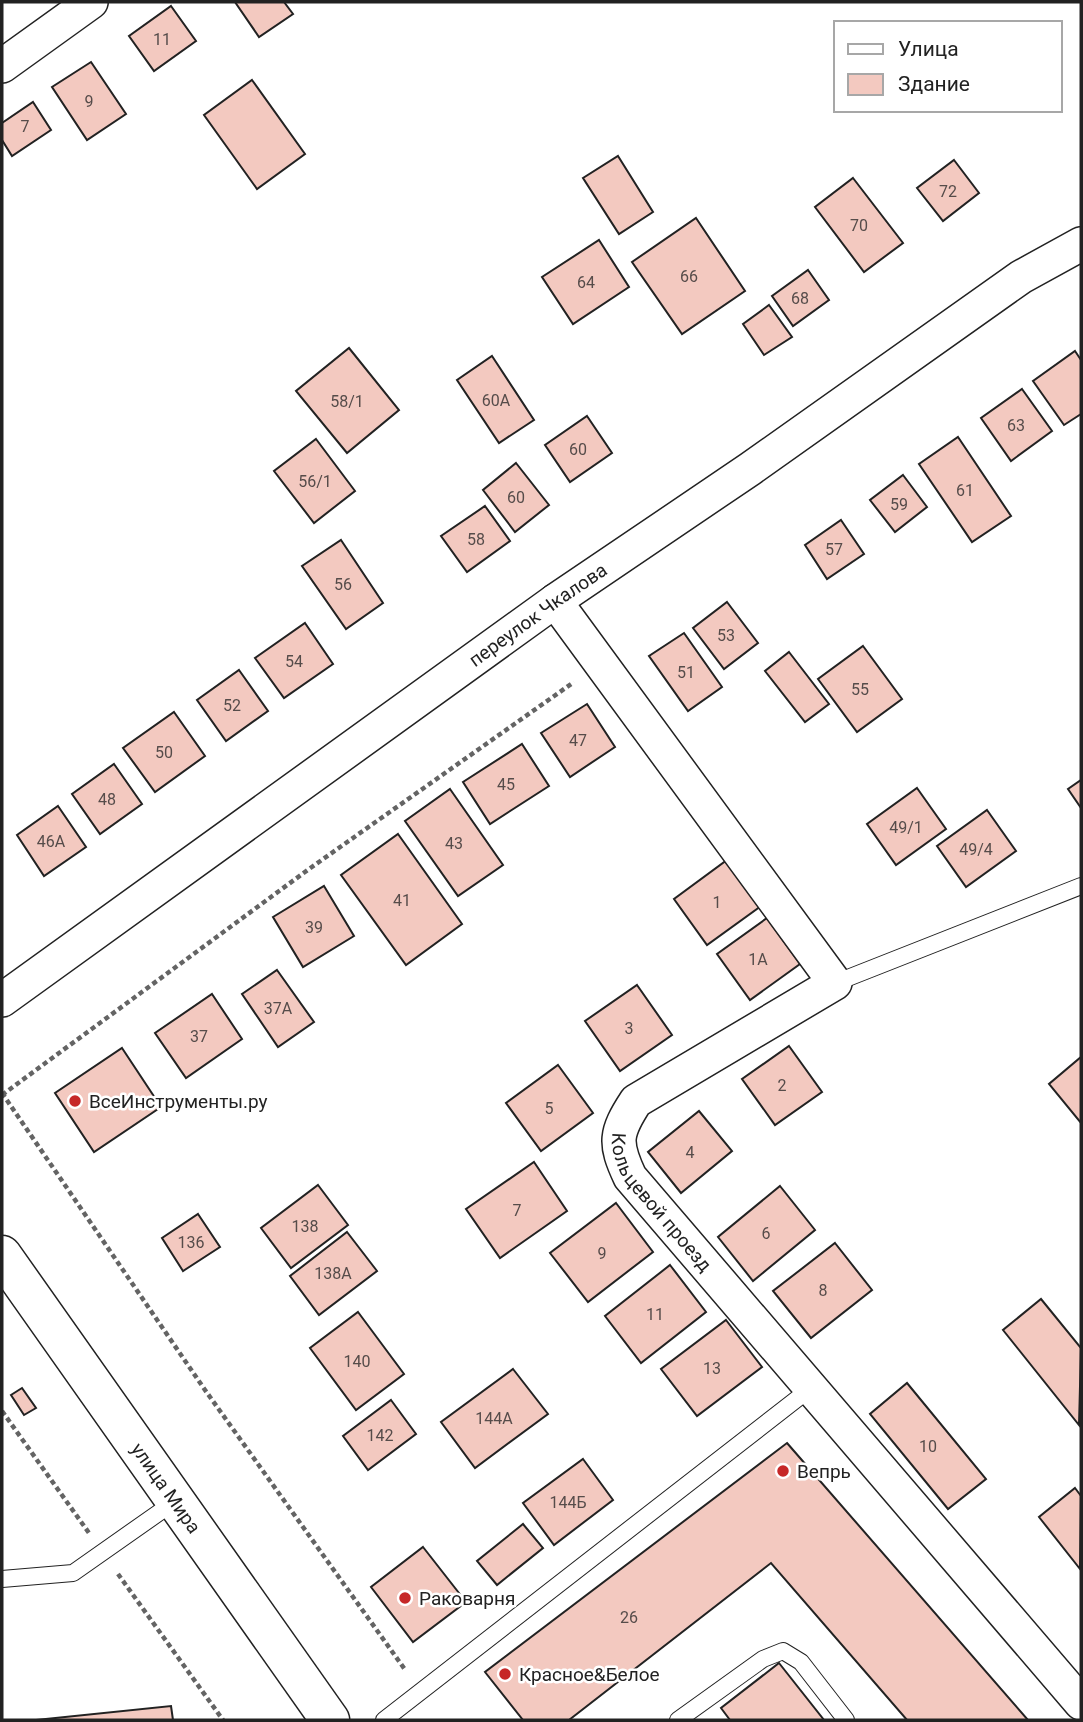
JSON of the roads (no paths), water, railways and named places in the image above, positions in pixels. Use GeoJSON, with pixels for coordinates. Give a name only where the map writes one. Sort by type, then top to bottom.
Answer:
{"type":"FeatureCollection","features":[{"type":"Feature","properties":{"kind":"main road","name":"улица Мира"},"geometry":{"type":"LineString","coordinates":[[2,1255],[330,1720]]}},
{"type":"Feature","properties":{"kind":"street"},"geometry":{"type":"LineString","coordinates":[[2,66],[91,2]]}},
{"type":"Feature","properties":{"kind":"street","name":"переулок Чкалова"},"geometry":{"type":"LineString","coordinates":[[2,1000],[555,601],[761,461],[1021,278],[1081,244]]}},
{"type":"Feature","properties":{"kind":"street"},"geometry":{"type":"LineString","coordinates":[[555,601],[835,983]]}},
{"type":"Feature","properties":{"kind":"street","name":"Кольцевой проезд"},"geometry":{"type":"LineString","coordinates":[[835,983],[636,1101],[622,1122],[618,1152],[630,1177],[1081,1703]]}},
{"type":"Feature","properties":{"kind":"lane"},"geometry":{"type":"LineString","coordinates":[[835,983],[1081,886]]}},
{"type":"Feature","properties":{"kind":"lane"},"geometry":{"type":"LineString","coordinates":[[383,1720],[811,1388]]}},
{"type":"Feature","properties":{"kind":"lane"},"geometry":{"type":"LineString","coordinates":[[2,1579],[73,1573],[174,1502]]}},
{"type":"Feature","properties":{"kind":"lane"},"geometry":{"type":"LineString","coordinates":[[678,1720],[763,1660],[783,1651],[801,1662],[846,1720]]}},
{"type":"Feature","properties":{"kind":"place","name":"ВсеИнструменты.ру"},"geometry":{"type":"Point","coordinates":[75,1101]}},
{"type":"Feature","properties":{"kind":"place","name":"Вепрь"},"geometry":{"type":"Point","coordinates":[783,1471]}},
{"type":"Feature","properties":{"kind":"place","name":"Раковарня"},"geometry":{"type":"Point","coordinates":[405,1598]}},
{"type":"Feature","properties":{"kind":"place","name":"Красное&Белое"},"geometry":{"type":"Point","coordinates":[505,1674]}}]}
